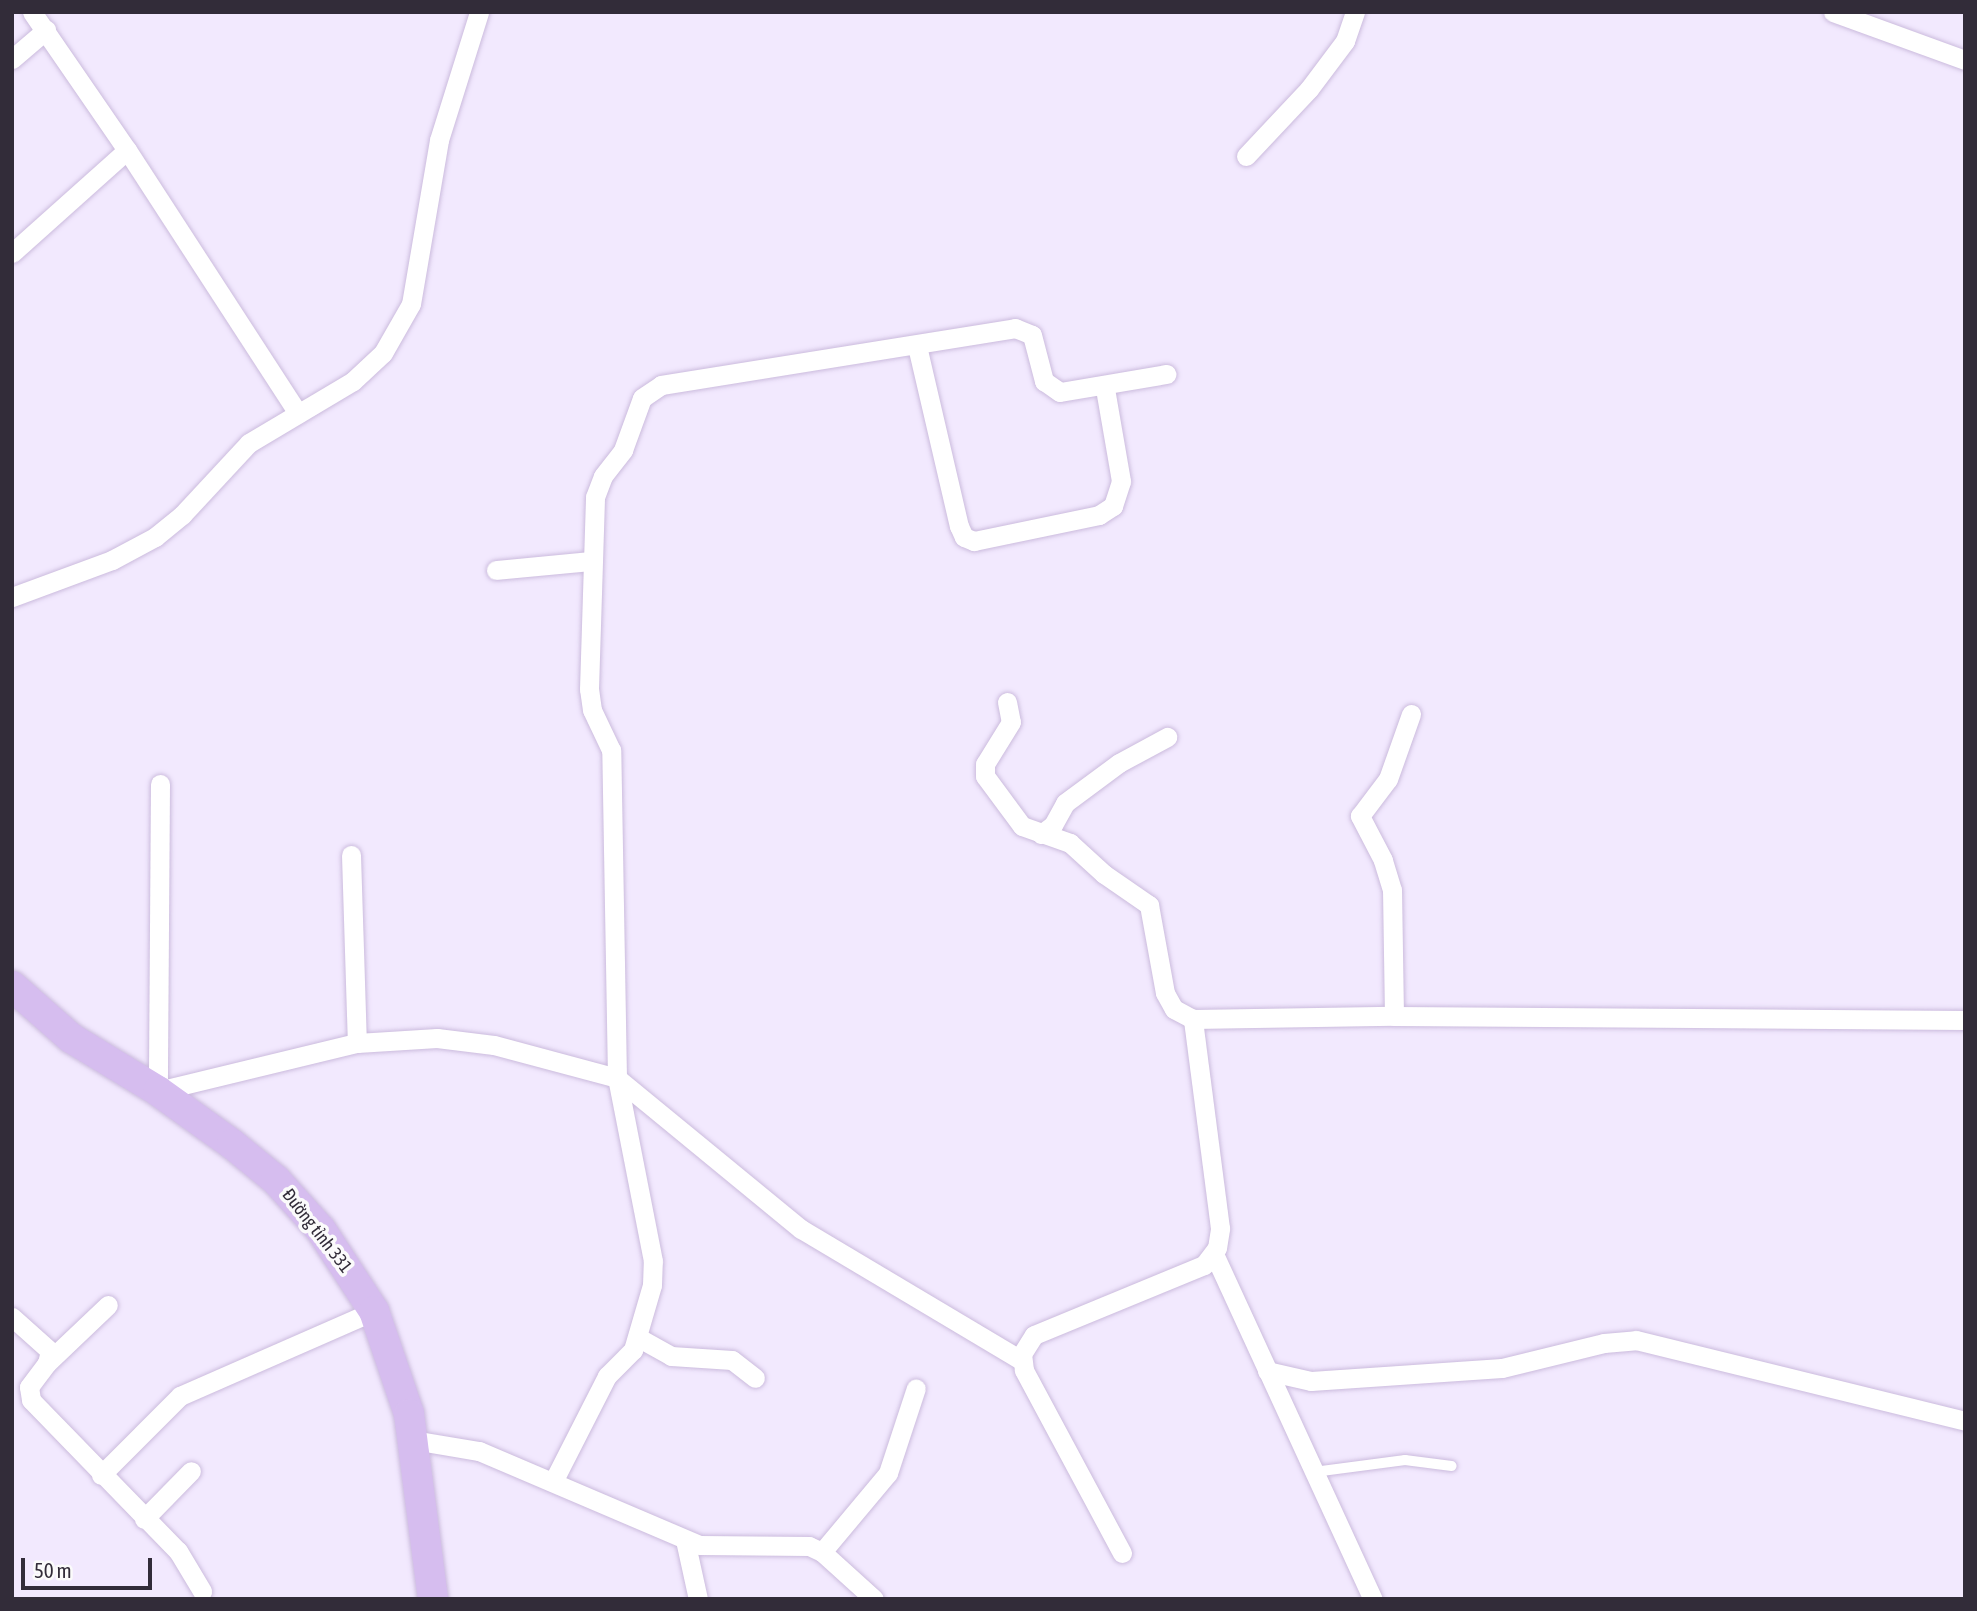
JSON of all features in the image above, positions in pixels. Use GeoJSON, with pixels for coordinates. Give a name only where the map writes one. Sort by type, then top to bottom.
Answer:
{"type":"FeatureCollection","features":[{"type":"Feature","properties":{"kind":"main road","name":"Đường tỉnh 331"},"geometry":{"type":"LineString","coordinates":[[12,986],[71,1038],[158,1091],[276,1180],[321,1230],[374,1311],[410,1414],[433,1599]]}},
{"type":"Feature","properties":{"kind":"street"},"geometry":{"type":"LineString","coordinates":[[32,12],[127,150],[298,414]]}},
{"type":"Feature","properties":{"kind":"street"},"geometry":{"type":"LineString","coordinates":[[12,597],[112,560],[155,537],[182,515],[249,443],[362,373],[383,353],[404,321],[411,304],[439,139],[479,12]]}},
{"type":"Feature","properties":{"kind":"street"},"geometry":{"type":"LineString","coordinates":[[1246,156],[1309,89],[1345,41],[1355,12]]}},
{"type":"Feature","properties":{"kind":"street"},"geometry":{"type":"LineString","coordinates":[[1833,12],[1965,60]]}},
{"type":"Feature","properties":{"kind":"street"},"geometry":{"type":"LineString","coordinates":[[12,60],[46,30]]}},
{"type":"Feature","properties":{"kind":"street"},"geometry":{"type":"LineString","coordinates":[[12,253],[127,150]]}},
{"type":"Feature","properties":{"kind":"street"},"geometry":{"type":"LineString","coordinates":[[554,1480],[607,1376],[639,1338],[652,1285],[653,1261],[617,1078],[611,750],[590,699],[592,561],[598,485],[623,450],[642,398],[654,388],[1019,328],[1032,335],[1041,373],[1052,390],[1105,388],[1166,374]]}},
{"type":"Feature","properties":{"kind":"street"},"geometry":{"type":"LineString","coordinates":[[917,346],[958,526],[964,537],[974,541],[1099,515],[1113,506],[1121,481],[1105,388]]}},
{"type":"Feature","properties":{"kind":"street"},"geometry":{"type":"LineString","coordinates":[[496,570],[592,561]]}},
{"type":"Feature","properties":{"kind":"street"},"geometry":{"type":"LineString","coordinates":[[1007,702],[1011,722],[985,764],[984,772],[1017,821],[1041,834],[1070,843],[1096,867],[1149,905],[1165,993],[1174,1009],[1193,1019],[1394,1016],[1965,1020]]}},
{"type":"Feature","properties":{"kind":"street"},"geometry":{"type":"LineString","coordinates":[[1394,1016],[1392,890],[1383,860],[1360,816],[1388,779],[1411,714]]}},
{"type":"Feature","properties":{"kind":"street"},"geometry":{"type":"LineString","coordinates":[[1041,834],[1054,825],[1065,803],[1118,763],[1167,737]]}},
{"type":"Feature","properties":{"kind":"street"},"geometry":{"type":"LineString","coordinates":[[160,784],[158,1091],[357,1043],[465,1040],[617,1078],[801,1229],[1021,1360],[1122,1553]]}},
{"type":"Feature","properties":{"kind":"street"},"geometry":{"type":"LineString","coordinates":[[351,855],[357,1043]]}},
{"type":"Feature","properties":{"kind":"street"},"geometry":{"type":"LineString","coordinates":[[1021,1360],[1024,1346],[1034,1335],[1197,1268],[1214,1254],[1220,1228],[1193,1019]]}},
{"type":"Feature","properties":{"kind":"street"},"geometry":{"type":"LineString","coordinates":[[1214,1254],[1373,1599]]}},
{"type":"Feature","properties":{"kind":"street"},"geometry":{"type":"LineString","coordinates":[[108,1305],[47,1363],[29,1387],[29,1396],[101,1475],[186,1560],[202,1591]]}},
{"type":"Feature","properties":{"kind":"street"},"geometry":{"type":"LineString","coordinates":[[101,1475],[180,1396],[374,1311]]}},
{"type":"Feature","properties":{"kind":"street"},"geometry":{"type":"LineString","coordinates":[[12,1317],[49,1346],[47,1363]]}},
{"type":"Feature","properties":{"kind":"street"},"geometry":{"type":"LineString","coordinates":[[639,1338],[671,1356],[732,1360],[755,1378]]}},
{"type":"Feature","properties":{"kind":"street"},"geometry":{"type":"LineString","coordinates":[[1268,1371],[1311,1381],[1502,1368],[1604,1343],[1636,1340],[1965,1421]]}},
{"type":"Feature","properties":{"kind":"street"},"geometry":{"type":"LineString","coordinates":[[822,1552],[888,1473],[916,1388]]}},
{"type":"Feature","properties":{"kind":"street"},"geometry":{"type":"LineString","coordinates":[[412,1440],[479,1451],[554,1480],[685,1541],[708,1546],[790,1542],[822,1552],[874,1599]]}},
{"type":"Feature","properties":{"kind":"street"},"geometry":{"type":"LineString","coordinates":[[145,1519],[191,1471]]}},
{"type":"Feature","properties":{"kind":"street"},"geometry":{"type":"LineString","coordinates":[[685,1541],[698,1599]]}},
{"type":"Feature","properties":{"kind":"lane"},"geometry":{"type":"LineString","coordinates":[[1314,1472],[1405,1460],[1452,1466]]}}]}
